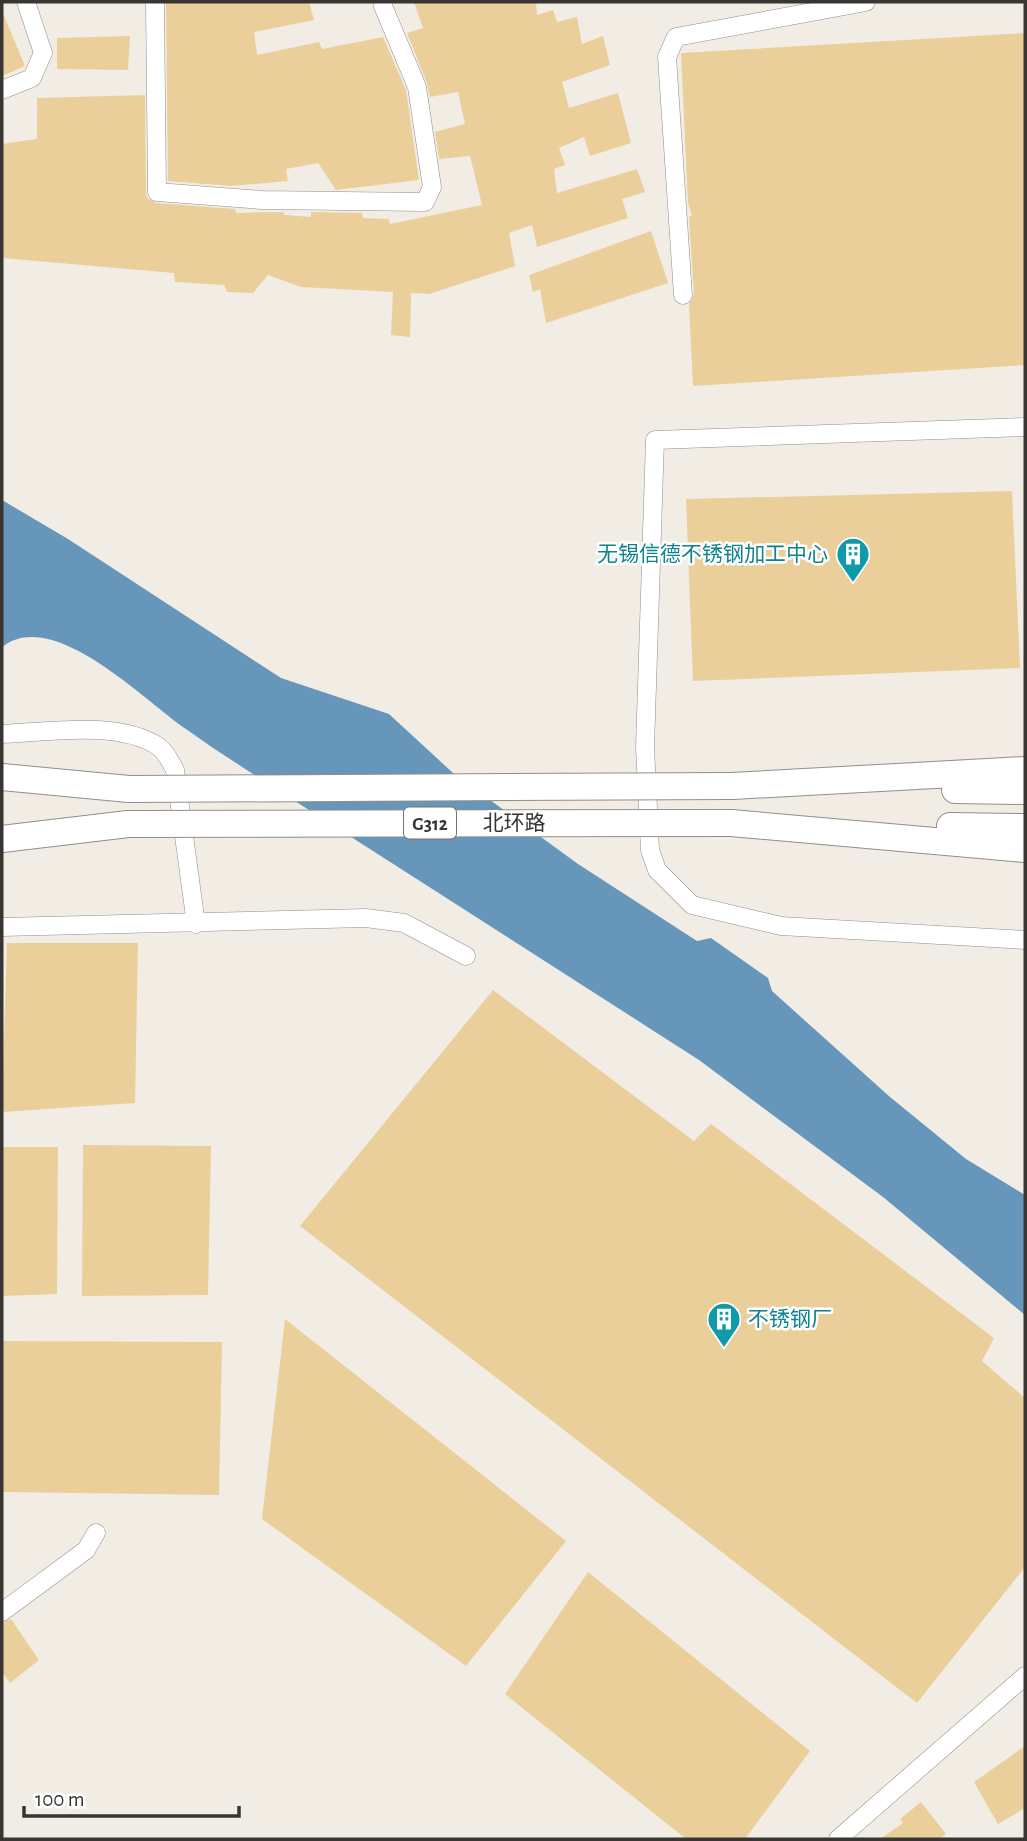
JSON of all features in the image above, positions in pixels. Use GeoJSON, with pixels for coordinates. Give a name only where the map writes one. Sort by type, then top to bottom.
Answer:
{"type":"FeatureCollection","features":[{"type":"Feature","properties":{"kind":"highway"},"geometry":{"type":"LineString","coordinates":[[732,786],[1025,770]]}},
{"type":"Feature","properties":{"kind":"highway"},"geometry":{"type":"LineString","coordinates":[[2,777],[129,789]]}},
{"type":"Feature","properties":{"kind":"highway","name":"北环路"},"geometry":{"type":"LineString","coordinates":[[2,790],[732,786],[1025,791]]}},
{"type":"Feature","properties":{"kind":"highway"},"geometry":{"type":"LineString","coordinates":[[732,822],[1025,849]]}},
{"type":"Feature","properties":{"kind":"highway","name":"北环路"},"geometry":{"type":"LineString","coordinates":[[2,826],[732,822],[1025,827]]}},
{"type":"Feature","properties":{"kind":"highway"},"geometry":{"type":"LineString","coordinates":[[2,839],[128,824]]}},
{"type":"Feature","properties":{"kind":"street"},"geometry":{"type":"LineString","coordinates":[[2,90],[32,78],[43,53],[26,2]]}},
{"type":"Feature","properties":{"kind":"street"},"geometry":{"type":"LineString","coordinates":[[155,2],[157,192],[262,200],[425,202],[432,187],[417,87],[383,6]]}},
{"type":"Feature","properties":{"kind":"street"},"geometry":{"type":"LineString","coordinates":[[683,295],[667,57],[676,37],[866,2]]}},
{"type":"Feature","properties":{"kind":"street"},"geometry":{"type":"LineString","coordinates":[[1025,427],[655,440],[645,747],[650,850],[657,870],[692,905],[781,926],[1025,940]]}},
{"type":"Feature","properties":{"kind":"street"},"geometry":{"type":"LineString","coordinates":[[2,734],[94,730],[139,738],[161,748],[175,770],[196,925]]}},
{"type":"Feature","properties":{"kind":"street"},"geometry":{"type":"LineString","coordinates":[[2,927],[196,925],[366,918],[404,923],[466,957]]}},
{"type":"Feature","properties":{"kind":"street"},"geometry":{"type":"LineString","coordinates":[[2,1612],[86,1550],[96,1533]]}},
{"type":"Feature","properties":{"kind":"street"},"geometry":{"type":"LineString","coordinates":[[838,1839],[1025,1676]]}},
{"type":"Feature","properties":{"kind":"water"},"geometry":{"type":"Polygon","coordinates":[[[2,500],[68,539],[281,678],[389,714],[453,773],[578,864],[697,941],[711,938],[768,978],[772,991],[890,1097],[966,1159],[1025,1195],[1025,1315],[883,1197],[699,1060],[219,752],[98,662],[72,648],[46,639],[23,638],[2,647],[2,500]]]}},
{"type":"Feature","properties":{"kind":"building"},"geometry":{"type":"Polygon","coordinates":[[[166,2],[309,2],[314,20],[254,32],[257,55],[319,42],[322,49],[383,37],[406,90],[419,180],[336,190],[318,163],[286,169],[288,181],[230,186],[168,181],[166,2]]]}},
{"type":"Feature","properties":{"kind":"building"},"geometry":{"type":"Polygon","coordinates":[[[414,2],[536,2],[537,15],[553,10],[557,22],[577,17],[582,44],[603,36],[610,65],[562,82],[569,108],[618,93],[631,143],[590,156],[584,137],[559,148],[565,165],[554,169],[557,193],[637,169],[645,192],[622,199],[628,218],[537,247],[532,225],[509,233],[515,266],[429,294],[411,293],[410,337],[391,335],[393,292],[301,287],[268,275],[253,293],[227,292],[224,285],[175,282],[174,273],[2,258],[2,144],[37,139],[37,98],[145,95],[146,192],[147,198],[156,203],[235,209],[236,213],[283,212],[285,215],[311,217],[311,212],[362,213],[363,218],[389,219],[390,224],[482,205],[470,156],[439,159],[435,132],[465,124],[458,92],[430,97],[407,33],[423,28],[414,2]]]}},
{"type":"Feature","properties":{"kind":"building"},"geometry":{"type":"Polygon","coordinates":[[[2,11],[25,66],[2,76],[2,11]]]}},
{"type":"Feature","properties":{"kind":"building"},"geometry":{"type":"Polygon","coordinates":[[[1025,33],[1025,365],[693,386],[689,304],[694,294],[689,217],[692,215],[688,203],[681,53],[1025,33]]]}},
{"type":"Feature","properties":{"kind":"building"},"geometry":{"type":"Polygon","coordinates":[[[130,36],[128,70],[57,69],[57,38],[130,36]]]}},
{"type":"Feature","properties":{"kind":"building"},"geometry":{"type":"Polygon","coordinates":[[[651,231],[668,283],[546,323],[540,289],[533,292],[529,275],[651,231]]]}},
{"type":"Feature","properties":{"kind":"building","name":"无锡信德不锈钢加工中心"},"geometry":{"type":"Polygon","coordinates":[[[1012,491],[1020,668],[693,681],[686,499],[1012,491]]]}},
{"type":"Feature","properties":{"kind":"building"},"geometry":{"type":"Polygon","coordinates":[[[7,943],[138,943],[135,1103],[2,1112],[7,943]]]}},
{"type":"Feature","properties":{"kind":"building","name":"不锈钢厂"},"geometry":{"type":"Polygon","coordinates":[[[493,990],[694,1141],[711,1124],[994,1338],[982,1361],[1025,1398],[1025,1567],[917,1703],[300,1226],[493,990]]]}},
{"type":"Feature","properties":{"kind":"building"},"geometry":{"type":"Polygon","coordinates":[[[83,1145],[211,1146],[208,1295],[82,1296],[83,1145]]]}},
{"type":"Feature","properties":{"kind":"building"},"geometry":{"type":"Polygon","coordinates":[[[2,1147],[58,1147],[57,1294],[2,1296],[2,1147]]]}},
{"type":"Feature","properties":{"kind":"building"},"geometry":{"type":"Polygon","coordinates":[[[285,1319],[566,1541],[466,1666],[262,1519],[285,1319]]]}},
{"type":"Feature","properties":{"kind":"building"},"geometry":{"type":"Polygon","coordinates":[[[2,1341],[222,1342],[219,1495],[2,1492],[2,1341]]]}},
{"type":"Feature","properties":{"kind":"building"},"geometry":{"type":"Polygon","coordinates":[[[588,1572],[810,1751],[745,1839],[686,1839],[505,1694],[588,1572]]]}},
{"type":"Feature","properties":{"kind":"building"},"geometry":{"type":"Polygon","coordinates":[[[11,1619],[39,1660],[10,1683],[2,1672],[2,1623],[11,1619]]]}},
{"type":"Feature","properties":{"kind":"building"},"geometry":{"type":"Polygon","coordinates":[[[1025,1746],[1025,1808],[998,1824],[974,1782],[1025,1746]]]}},
{"type":"Feature","properties":{"kind":"building"},"geometry":{"type":"Polygon","coordinates":[[[921,1802],[946,1834],[939,1839],[880,1839],[903,1823],[900,1819],[921,1802]]]}},
{"type":"Feature","properties":{"kind":"place","name":"无锡信德不锈钢加工中心"},"geometry":{"type":"Point","coordinates":[853,584]}},
{"type":"Feature","properties":{"kind":"place","name":"不锈钢厂"},"geometry":{"type":"Point","coordinates":[724,1349]}}]}
